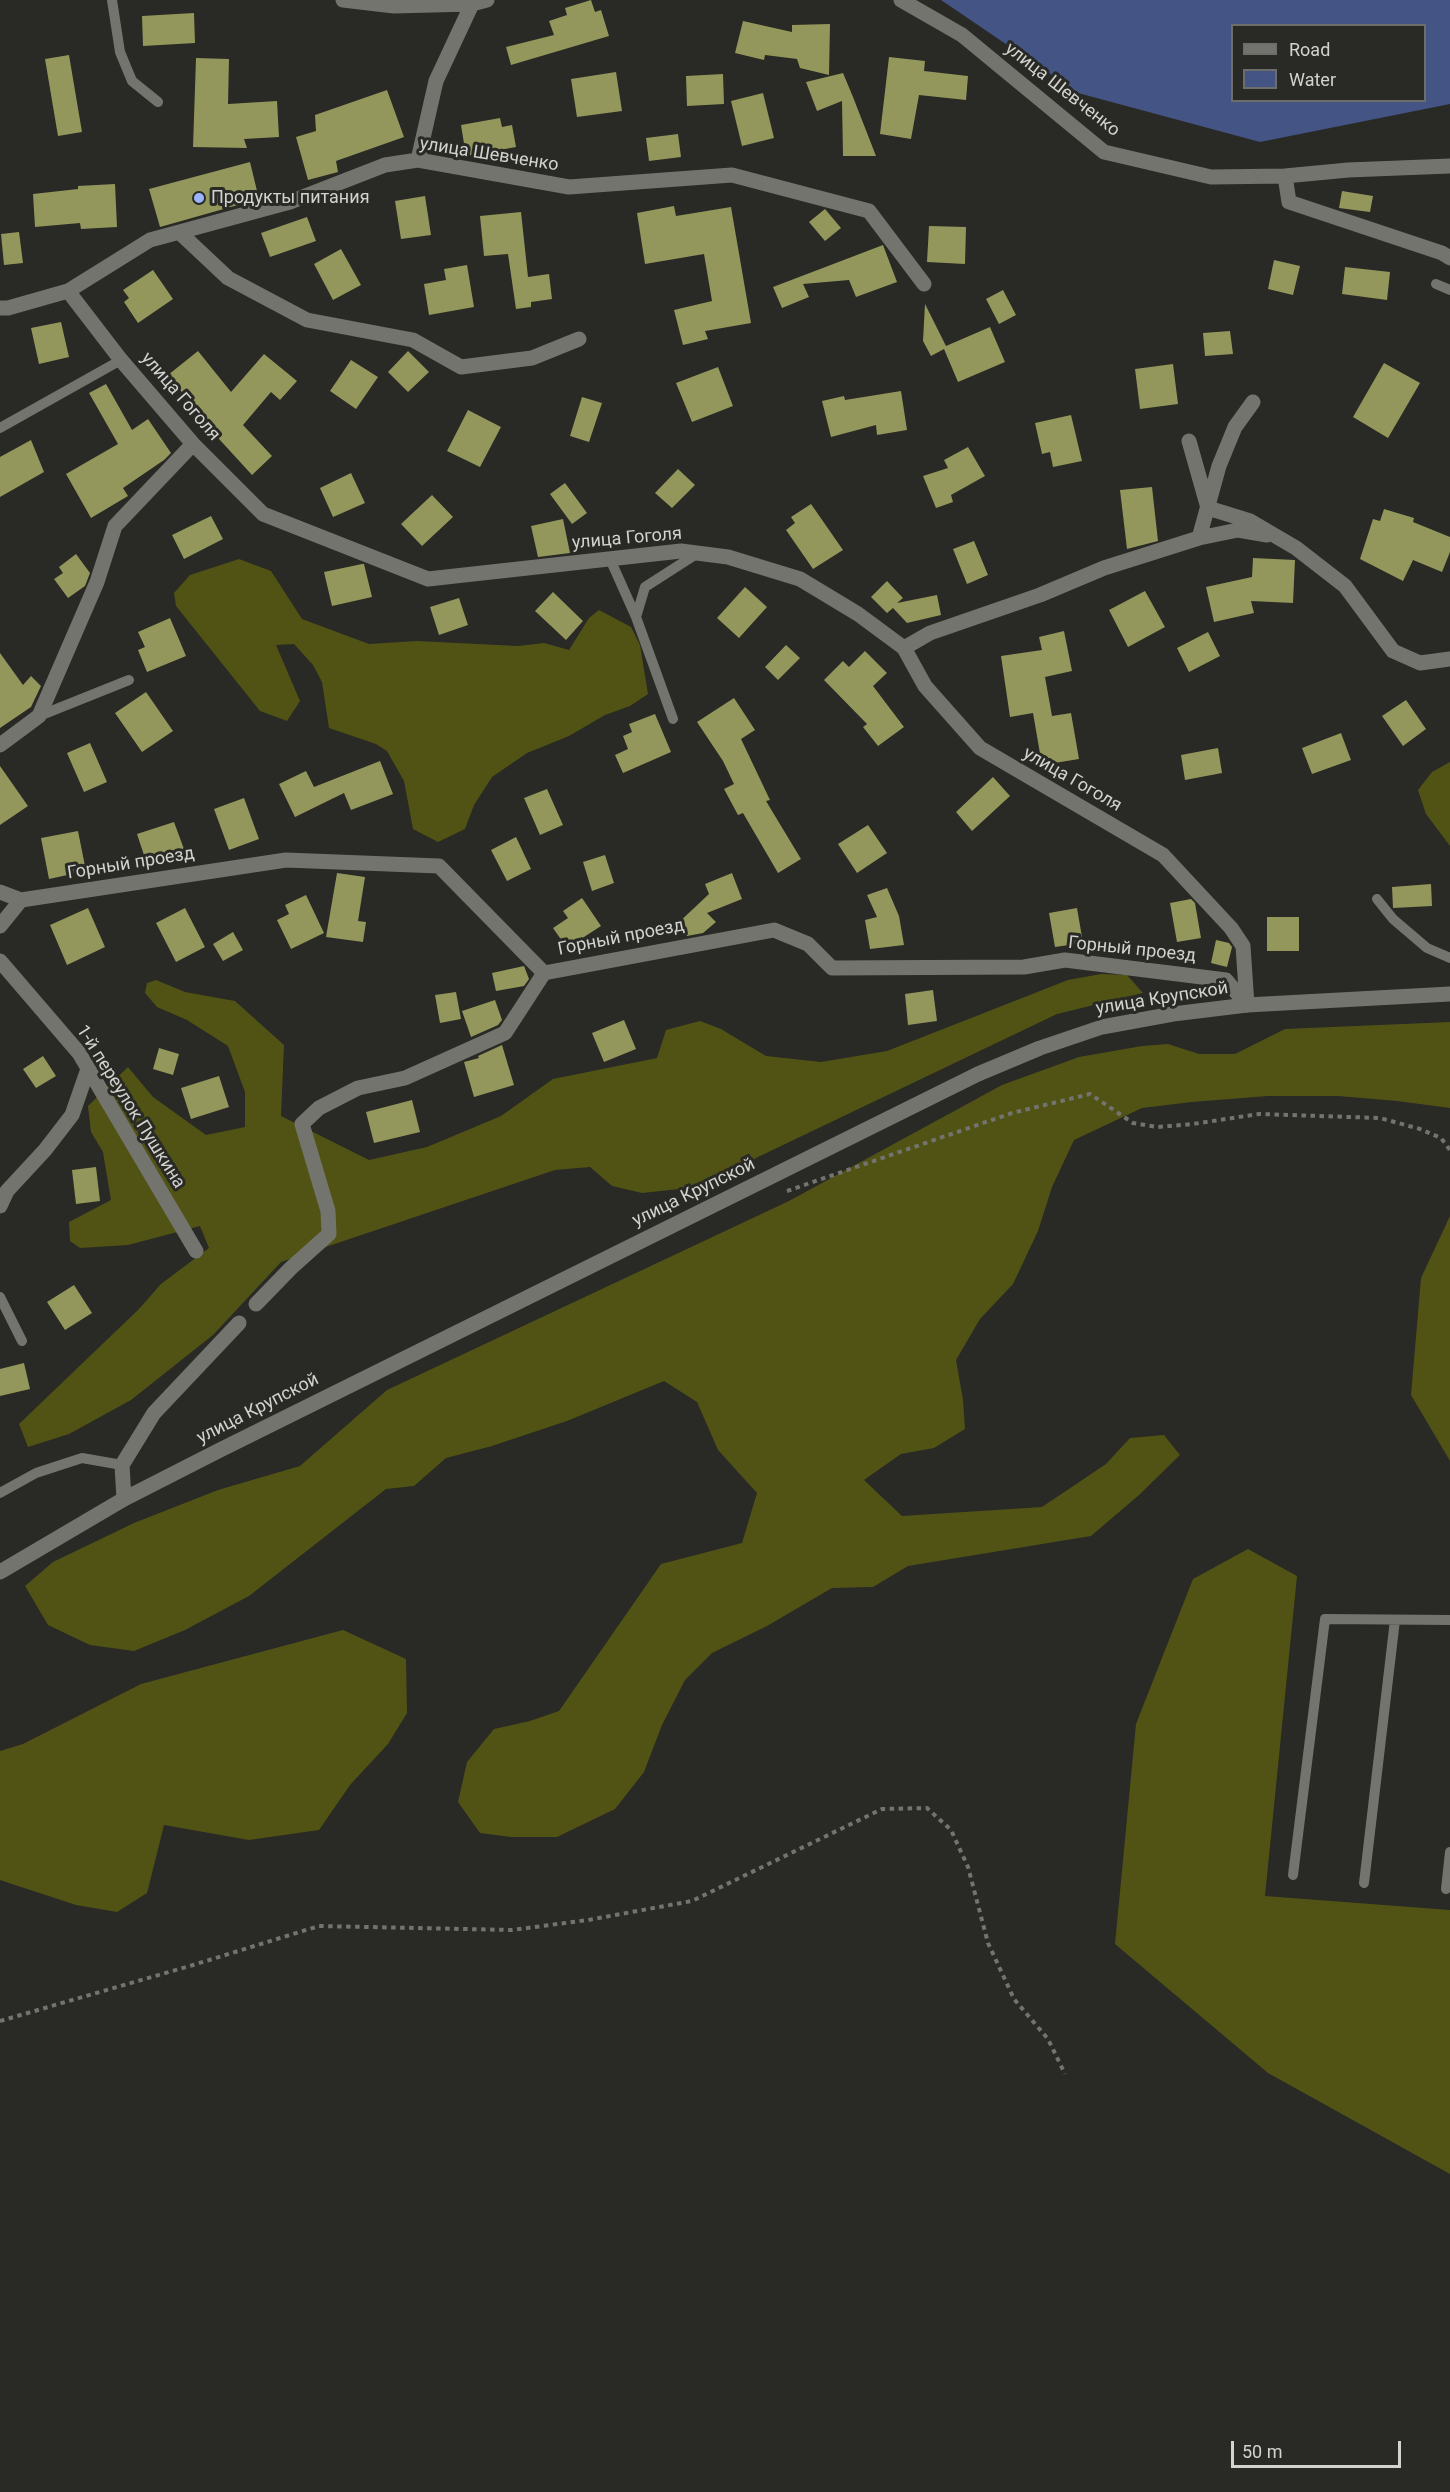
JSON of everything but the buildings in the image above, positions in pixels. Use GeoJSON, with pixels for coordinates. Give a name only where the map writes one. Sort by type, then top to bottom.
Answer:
{"type":"FeatureCollection","features":[{"type":"Feature","properties":{"kind":"street"},"geometry":{"type":"LineString","coordinates":[[343,0],[394,6],[479,2]]}},
{"type":"Feature","properties":{"kind":"street","name":"улица Шевченко"},"geometry":{"type":"LineString","coordinates":[[901,0],[962,35],[1104,153],[1211,177],[1285,176],[1348,170],[1450,166]]}},
{"type":"Feature","properties":{"kind":"street"},"geometry":{"type":"LineString","coordinates":[[418,160],[436,81],[479,2]]}},
{"type":"Feature","properties":{"kind":"street","name":"улица Шевченко"},"geometry":{"type":"LineString","coordinates":[[0,308],[9,308],[68,291],[150,240],[290,202],[385,165],[418,160],[569,187],[732,175],[869,211],[924,284]]}},
{"type":"Feature","properties":{"kind":"street"},"geometry":{"type":"LineString","coordinates":[[1285,176],[1289,202],[1442,253],[1450,258]]}},
{"type":"Feature","properties":{"kind":"street"},"geometry":{"type":"LineString","coordinates":[[179,232],[228,278],[307,320],[413,340],[461,367],[532,358],[579,339]]}},
{"type":"Feature","properties":{"kind":"street","name":"улица Гоголя"},"geometry":{"type":"LineString","coordinates":[[68,291],[121,360],[193,444],[263,514],[428,579],[681,551],[728,557],[800,579],[858,614],[904,648],[925,686],[980,748],[1162,855],[1187,880],[1231,928],[1243,946],[1247,1005]]}},
{"type":"Feature","properties":{"kind":"street"},"geometry":{"type":"LineString","coordinates":[[1199,538],[1219,466],[1234,427],[1253,402]]}},
{"type":"Feature","properties":{"kind":"street"},"geometry":{"type":"LineString","coordinates":[[1189,441],[1208,508]]}},
{"type":"Feature","properties":{"kind":"street"},"geometry":{"type":"LineString","coordinates":[[0,745],[39,716],[97,582],[115,526],[193,444]]}},
{"type":"Feature","properties":{"kind":"street"},"geometry":{"type":"LineString","coordinates":[[1208,508],[1250,521],[1296,548],[1345,586],[1393,651],[1420,663],[1450,659]]}},
{"type":"Feature","properties":{"kind":"street"},"geometry":{"type":"LineString","coordinates":[[904,648],[930,633],[1040,595],[1104,568],[1199,538],[1238,530],[1277,536]]}},
{"type":"Feature","properties":{"kind":"street","name":"Горный проезд"},"geometry":{"type":"LineString","coordinates":[[21,900],[286,860],[439,866],[544,974],[774,930],[808,944],[832,968],[1024,967],[1065,960],[1226,980],[1247,1005]]}},
{"type":"Feature","properties":{"kind":"street"},"geometry":{"type":"LineString","coordinates":[[0,892],[21,900],[0,926]]}},
{"type":"Feature","properties":{"kind":"street","name":"1-й переулок Пушкина"},"geometry":{"type":"LineString","coordinates":[[0,961],[61,1030],[88,1069],[196,1251]]}},
{"type":"Feature","properties":{"kind":"street"},"geometry":{"type":"LineString","coordinates":[[256,1304],[329,1234],[328,1211],[302,1124],[319,1108],[358,1088],[405,1078],[505,1033],[544,974]]}},
{"type":"Feature","properties":{"kind":"street","name":"улица Крупской"},"geometry":{"type":"LineString","coordinates":[[0,1572],[124,1499],[230,1444],[978,1074],[1040,1048],[1102,1027],[1173,1014],[1247,1005],[1450,994]]}},
{"type":"Feature","properties":{"kind":"street"},"geometry":{"type":"LineString","coordinates":[[0,1206],[7,1191],[45,1150],[72,1116],[88,1069]]}},
{"type":"Feature","properties":{"kind":"street"},"geometry":{"type":"LineString","coordinates":[[124,1499],[122,1465],[154,1413],[239,1323]]}},
{"type":"Feature","properties":{"kind":"lane"},"geometry":{"type":"LineString","coordinates":[[112,0],[120,52],[132,81],[158,102]]}},
{"type":"Feature","properties":{"kind":"lane"},"geometry":{"type":"LineString","coordinates":[[1436,284],[1450,290]]}},
{"type":"Feature","properties":{"kind":"lane"},"geometry":{"type":"LineString","coordinates":[[0,428],[121,360]]}},
{"type":"Feature","properties":{"kind":"lane"},"geometry":{"type":"LineString","coordinates":[[636,617],[645,587],[698,553]]}},
{"type":"Feature","properties":{"kind":"lane"},"geometry":{"type":"LineString","coordinates":[[610,559],[636,617],[672,719]]}},
{"type":"Feature","properties":{"kind":"lane"},"geometry":{"type":"LineString","coordinates":[[39,716],[129,680]]}},
{"type":"Feature","properties":{"kind":"lane"},"geometry":{"type":"LineString","coordinates":[[1377,899],[1393,919],[1427,948],[1450,957]]}},
{"type":"Feature","properties":{"kind":"lane"},"geometry":{"type":"LineString","coordinates":[[0,1297],[22,1341]]}},
{"type":"Feature","properties":{"kind":"lane"},"geometry":{"type":"LineString","coordinates":[[0,1493],[36,1473],[82,1458],[122,1465]]}},
{"type":"Feature","properties":{"kind":"lane"},"geometry":{"type":"LineString","coordinates":[[1293,1875],[1325,1619],[1450,1620]]}},
{"type":"Feature","properties":{"kind":"lane"},"geometry":{"type":"LineString","coordinates":[[1364,1883],[1395,1620]]}},
{"type":"Feature","properties":{"kind":"lane"},"geometry":{"type":"LineString","coordinates":[[1446,1889],[1450,1852]]}},
{"type":"Feature","properties":{"kind":"path"},"geometry":{"type":"LineString","coordinates":[[779,1193],[798,1189],[1012,1113],[1090,1094],[1133,1123],[1157,1127],[1260,1114],[1380,1118],[1420,1128],[1441,1138],[1450,1150]]}},
{"type":"Feature","properties":{"kind":"path"},"geometry":{"type":"LineString","coordinates":[[0,2020],[319,1926],[512,1930],[588,1920],[692,1901],[882,1809],[927,1808],[951,1830],[968,1867],[988,1943],[1014,1999],[1048,2039],[1065,2074]]}},
{"type":"Feature","properties":{"kind":"shaded area"},"geometry":{"type":"Polygon","coordinates":[[[239,559],[271,571],[302,619],[369,644],[417,641],[518,646],[544,643],[569,650],[589,618],[599,610],[631,627],[640,645],[648,694],[630,706],[605,715],[569,736],[527,753],[492,777],[474,805],[465,829],[438,842],[413,829],[404,781],[387,751],[376,744],[329,728],[322,682],[313,665],[294,644],[276,645],[300,701],[287,721],[260,711],[176,606],[174,593],[190,575],[239,559]]]}},
{"type":"Feature","properties":{"kind":"shaded area"},"geometry":{"type":"Polygon","coordinates":[[[1450,762],[1450,846],[1426,814],[1418,790],[1432,772],[1450,762]]]}},
{"type":"Feature","properties":{"kind":"shaded area"},"geometry":{"type":"Polygon","coordinates":[[[1101,974],[1127,975],[1143,993],[1057,1014],[758,1157],[707,1186],[642,1193],[612,1186],[590,1167],[555,1170],[281,1262],[213,1335],[131,1400],[69,1434],[28,1447],[19,1424],[139,1309],[161,1284],[209,1248],[200,1226],[128,1245],[80,1248],[70,1241],[69,1222],[111,1200],[103,1152],[91,1132],[88,1106],[128,1067],[153,1097],[206,1135],[245,1127],[245,1092],[228,1046],[187,1020],[157,1007],[145,993],[147,983],[156,980],[185,992],[235,1001],[284,1045],[281,1116],[369,1160],[427,1147],[501,1116],[553,1079],[657,1058],[666,1030],[700,1021],[721,1029],[766,1056],[821,1062],[887,1051],[1068,980],[1101,974]]]}},
{"type":"Feature","properties":{"kind":"shaded area"},"geometry":{"type":"Polygon","coordinates":[[[1450,1022],[1450,1108],[1338,1096],[1268,1096],[1192,1102],[1142,1108],[1074,1140],[1052,1187],[1038,1231],[1013,1284],[980,1319],[956,1360],[965,1429],[934,1448],[901,1454],[864,1480],[902,1516],[1042,1507],[1106,1464],[1130,1438],[1164,1435],[1180,1455],[1139,1495],[1091,1536],[908,1566],[873,1587],[832,1588],[767,1626],[712,1653],[685,1680],[662,1725],[644,1772],[615,1809],[557,1837],[511,1837],[480,1833],[458,1802],[467,1762],[494,1729],[530,1721],[559,1711],[661,1564],[742,1543],[757,1493],[718,1450],[697,1402],[664,1381],[567,1421],[492,1446],[446,1458],[414,1486],[386,1489],[249,1596],[185,1630],[134,1651],[90,1645],[48,1625],[25,1586],[53,1562],[134,1523],[218,1490],[300,1466],[387,1390],[789,1201],[1002,1085],[1079,1057],[1142,1046],[1168,1044],[1199,1054],[1235,1054],[1285,1029],[1450,1022]]]}},
{"type":"Feature","properties":{"kind":"shaded area"},"geometry":{"type":"Polygon","coordinates":[[[1450,1216],[1450,1461],[1411,1395],[1421,1278],[1450,1216]]]}},
{"type":"Feature","properties":{"kind":"shaded area"},"geometry":{"type":"Polygon","coordinates":[[[1248,1549],[1297,1576],[1265,1896],[1450,1910],[1450,2174],[1268,2073],[1115,1944],[1136,1724],[1193,1579],[1248,1549]]]}},
{"type":"Feature","properties":{"kind":"shaded area"},"geometry":{"type":"Polygon","coordinates":[[[343,1630],[406,1659],[407,1713],[388,1744],[350,1785],[319,1830],[249,1840],[164,1825],[147,1893],[117,1912],[76,1905],[0,1880],[0,1751],[23,1744],[141,1684],[343,1630]]]}},
{"type":"Feature","properties":{"kind":"water"},"geometry":{"type":"Polygon","coordinates":[[[941,0],[1450,0],[1450,104],[1260,142],[1078,93],[941,0]]]}},
{"type":"Feature","properties":{"kind":"place","name":"Продукты питания"},"geometry":{"type":"Point","coordinates":[199,198]}}]}
